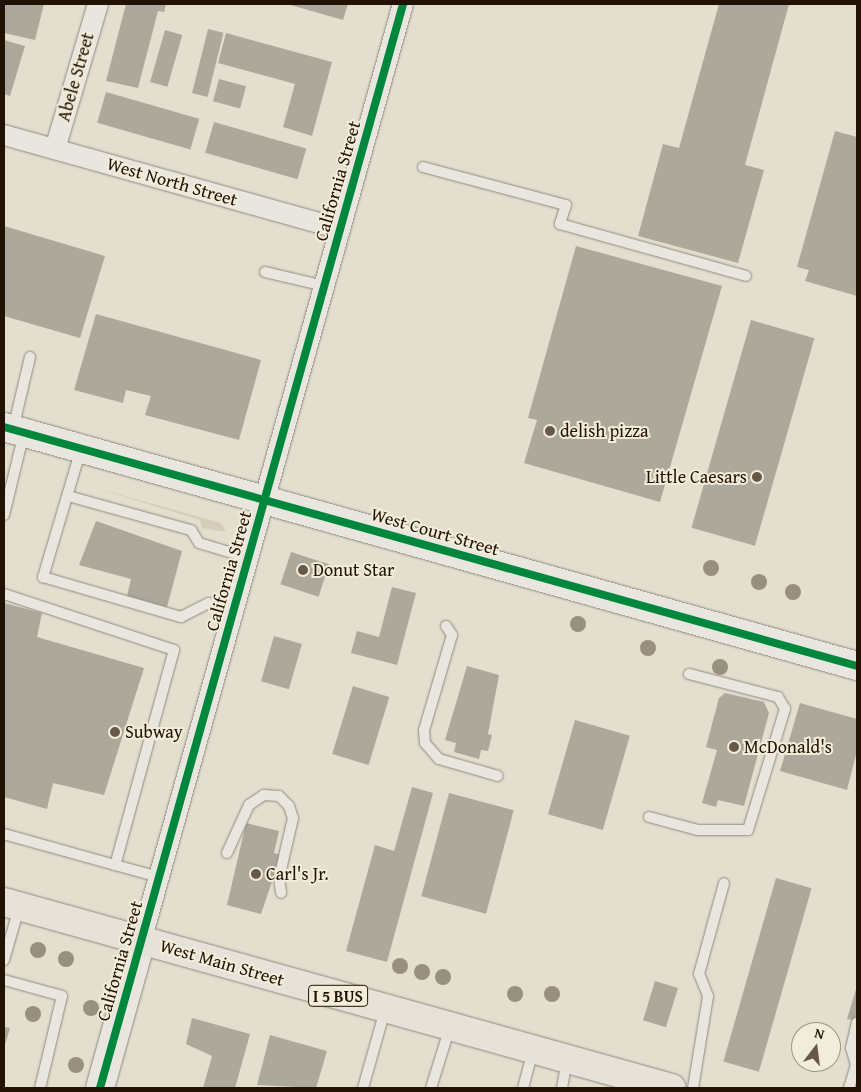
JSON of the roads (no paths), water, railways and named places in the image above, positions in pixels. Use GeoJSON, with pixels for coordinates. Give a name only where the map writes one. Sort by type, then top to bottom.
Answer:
{"type":"FeatureCollection","features":[{"type":"Feature","properties":{"kind":"main road","name":"West Main Street"},"geometry":{"type":"LineString","coordinates":[[11,904],[672,1088]]}},
{"type":"Feature","properties":{"kind":"street","name":"Abele Street"},"geometry":{"type":"LineString","coordinates":[[55,149],[98,4]]}},
{"type":"Feature","properties":{"kind":"street","name":"California Street"},"geometry":{"type":"LineString","coordinates":[[100,1088],[403,4]]}},
{"type":"Feature","properties":{"kind":"street","name":"West North Street"},"geometry":{"type":"LineString","coordinates":[[4,135],[340,229]]}},
{"type":"Feature","properties":{"kind":"street","name":"West Court Street"},"geometry":{"type":"LineString","coordinates":[[14,429],[857,666]]}},
{"type":"Feature","properties":{"kind":"lane"},"geometry":{"type":"LineString","coordinates":[[423,167],[566,205],[560,224],[746,276]]}},
{"type":"Feature","properties":{"kind":"lane"},"geometry":{"type":"LineString","coordinates":[[265,272],[324,286]]}},
{"type":"Feature","properties":{"kind":"lane"},"geometry":{"type":"LineString","coordinates":[[4,515],[14,429],[30,357]]}},
{"type":"Feature","properties":{"kind":"lane"},"geometry":{"type":"LineString","coordinates":[[81,448],[44,577],[181,616],[208,603],[234,610]]}},
{"type":"Feature","properties":{"kind":"lane"},"geometry":{"type":"LineString","coordinates":[[68,496],[191,530],[199,543],[249,558]]}},
{"type":"Feature","properties":{"kind":"lane"},"geometry":{"type":"LineString","coordinates":[[4,594],[174,650],[115,865]]}},
{"type":"Feature","properties":{"kind":"lane"},"geometry":{"type":"LineString","coordinates":[[446,626],[452,635],[424,730],[425,743],[439,759],[498,776]]}},
{"type":"Feature","properties":{"kind":"lane"},"geometry":{"type":"LineString","coordinates":[[649,817],[698,830],[748,830],[785,709],[778,697],[690,674]]}},
{"type":"Feature","properties":{"kind":"lane"},"geometry":{"type":"LineString","coordinates":[[227,853],[249,805],[264,795],[279,796],[289,806],[293,818],[279,878],[281,893]]}},
{"type":"Feature","properties":{"kind":"lane"},"geometry":{"type":"LineString","coordinates":[[4,834],[159,877]]}},
{"type":"Feature","properties":{"kind":"lane"},"geometry":{"type":"LineString","coordinates":[[693,1088],[701,1063],[708,996],[699,974],[724,883]]}},
{"type":"Feature","properties":{"kind":"lane"},"geometry":{"type":"LineString","coordinates":[[4,960],[11,904]]}},
{"type":"Feature","properties":{"kind":"lane"},"geometry":{"type":"LineString","coordinates":[[4,980],[62,996],[40,1088]]}},
{"type":"Feature","properties":{"kind":"lane"},"geometry":{"type":"LineString","coordinates":[[363,1088],[385,1009]]}},
{"type":"Feature","properties":{"kind":"lane"},"geometry":{"type":"LineString","coordinates":[[849,1088],[856,1065],[851,1048],[857,1023]]}},
{"type":"Feature","properties":{"kind":"lane"},"geometry":{"type":"LineString","coordinates":[[431,1088],[450,1027]]}},
{"type":"Feature","properties":{"kind":"lane"},"geometry":{"type":"LineString","coordinates":[[523,1088],[534,1050]]}},
{"type":"Feature","properties":{"kind":"lane"},"geometry":{"type":"LineString","coordinates":[[562,1088],[567,1060]]}},
{"type":"Feature","properties":{"kind":"place","name":"delish pizza"},"geometry":{"type":"Point","coordinates":[550,431]}},
{"type":"Feature","properties":{"kind":"place","name":"Little Caesars"},"geometry":{"type":"Point","coordinates":[757,477]}},
{"type":"Feature","properties":{"kind":"place","name":"Donut Star"},"geometry":{"type":"Point","coordinates":[303,570]}},
{"type":"Feature","properties":{"kind":"place","name":"Subway"},"geometry":{"type":"Point","coordinates":[115,732]}},
{"type":"Feature","properties":{"kind":"place","name":"McDonald's"},"geometry":{"type":"Point","coordinates":[734,747]}},
{"type":"Feature","properties":{"kind":"place","name":"Carl's Jr."},"geometry":{"type":"Point","coordinates":[256,874]}}]}
